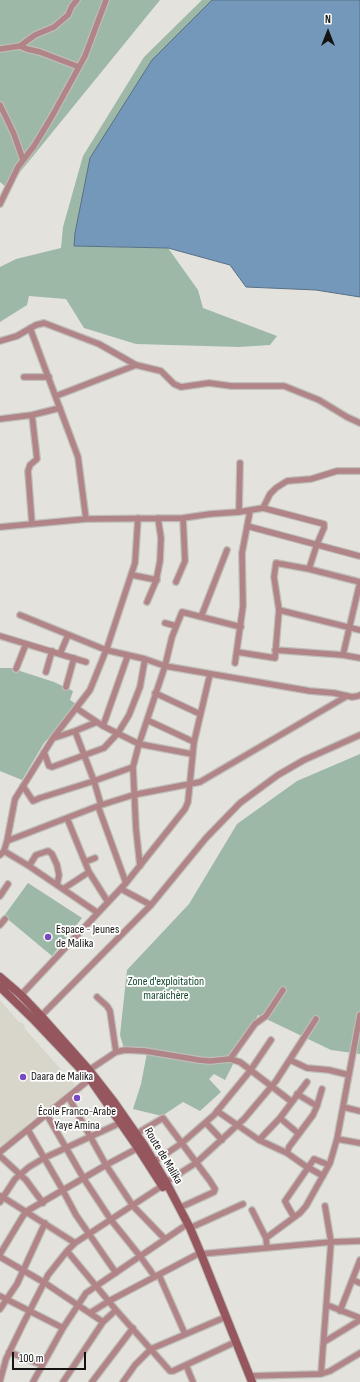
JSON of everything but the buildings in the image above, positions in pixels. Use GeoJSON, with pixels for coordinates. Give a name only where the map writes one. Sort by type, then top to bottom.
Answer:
{"type":"FeatureCollection","features":[{"type":"Feature","properties":{"kind":"main road","name":"Route de Malika"},"geometry":{"type":"LineString","coordinates":[[0,977],[21,995],[38,1018],[90,1079],[164,1184],[179,1208],[186,1228]]}},
{"type":"Feature","properties":{"kind":"main road","name":"Route de Malika"},"geometry":{"type":"LineString","coordinates":[[0,987],[38,1018],[89,1070],[114,1102],[154,1162],[198,1254],[249,1380]]}},
{"type":"Feature","properties":{"kind":"main road","name":"Route de Malika"},"geometry":{"type":"LineString","coordinates":[[198,1254],[231,1344],[249,1380]]}},
{"type":"Feature","properties":{"kind":"street"},"geometry":{"type":"LineString","coordinates":[[20,46],[35,35],[54,27],[68,15],[72,6],[77,0]]}},
{"type":"Feature","properties":{"kind":"street"},"geometry":{"type":"LineString","coordinates":[[0,204],[18,167],[34,146],[79,67],[106,0]]}},
{"type":"Feature","properties":{"kind":"street"},"geometry":{"type":"LineString","coordinates":[[0,49],[20,46],[79,67]]}},
{"type":"Feature","properties":{"kind":"street"},"geometry":{"type":"LineString","coordinates":[[0,105],[14,134],[23,160]]}},
{"type":"Feature","properties":{"kind":"street"},"geometry":{"type":"LineString","coordinates":[[0,341],[17,336],[36,325],[44,323],[99,344],[136,365],[161,371],[174,384],[181,387],[209,383],[232,386],[284,386],[318,400],[360,423]]}},
{"type":"Feature","properties":{"kind":"street"},"geometry":{"type":"LineString","coordinates":[[30,328],[78,457],[86,519]]}},
{"type":"Feature","properties":{"kind":"street"},"geometry":{"type":"LineString","coordinates":[[56,396],[136,365]]}},
{"type":"Feature","properties":{"kind":"street"},"geometry":{"type":"LineString","coordinates":[[24,377],[49,377]]}},
{"type":"Feature","properties":{"kind":"street"},"geometry":{"type":"LineString","coordinates":[[0,419],[32,415],[60,408]]}},
{"type":"Feature","properties":{"kind":"street"},"geometry":{"type":"LineString","coordinates":[[32,415],[37,459],[30,465],[28,471],[32,524]]}},
{"type":"Feature","properties":{"kind":"street"},"geometry":{"type":"LineString","coordinates":[[239,512],[240,463]]}},
{"type":"Feature","properties":{"kind":"street"},"geometry":{"type":"LineString","coordinates":[[263,508],[270,494],[287,481],[311,479],[337,471],[360,470]]}},
{"type":"Feature","properties":{"kind":"street"},"geometry":{"type":"LineString","coordinates":[[0,527],[86,519],[183,518],[263,508],[324,524],[324,528],[309,569]]}},
{"type":"Feature","properties":{"kind":"street"},"geometry":{"type":"LineString","coordinates":[[235,663],[244,596],[242,553],[250,510]]}},
{"type":"Feature","properties":{"kind":"street"},"geometry":{"type":"LineString","coordinates":[[98,913],[29,866],[2,853],[7,841],[15,799],[53,738],[90,690],[106,650],[136,563],[138,518]]}},
{"type":"Feature","properties":{"kind":"street"},"geometry":{"type":"LineString","coordinates":[[146,602],[157,580],[161,547],[158,518]]}},
{"type":"Feature","properties":{"kind":"street"},"geometry":{"type":"LineString","coordinates":[[176,582],[184,561],[183,518]]}},
{"type":"Feature","properties":{"kind":"street"},"geometry":{"type":"LineString","coordinates":[[247,526],[359,556]]}},
{"type":"Feature","properties":{"kind":"street"},"geometry":{"type":"LineString","coordinates":[[201,617],[227,550]]}},
{"type":"Feature","properties":{"kind":"street"},"geometry":{"type":"LineString","coordinates":[[237,652],[275,658],[279,610],[274,577],[276,563],[309,569],[360,582],[343,655]]}},
{"type":"Feature","properties":{"kind":"street"},"geometry":{"type":"LineString","coordinates":[[132,576],[157,580]]}},
{"type":"Feature","properties":{"kind":"street"},"geometry":{"type":"LineString","coordinates":[[279,610],[360,630]]}},
{"type":"Feature","properties":{"kind":"street"},"geometry":{"type":"LineString","coordinates":[[140,866],[133,795],[133,767],[176,626],[182,612],[241,627]]}},
{"type":"Feature","properties":{"kind":"street"},"geometry":{"type":"LineString","coordinates":[[20,615],[106,650],[145,659],[165,666],[347,696],[355,697],[360,695]]}},
{"type":"Feature","properties":{"kind":"street"},"geometry":{"type":"LineString","coordinates":[[165,623],[176,626]]}},
{"type":"Feature","properties":{"kind":"street"},"geometry":{"type":"LineString","coordinates":[[60,654],[68,635]]}},
{"type":"Feature","properties":{"kind":"street"},"geometry":{"type":"LineString","coordinates":[[0,636],[86,662]]}},
{"type":"Feature","properties":{"kind":"street"},"geometry":{"type":"LineString","coordinates":[[16,669],[26,644]]}},
{"type":"Feature","properties":{"kind":"street"},"geometry":{"type":"LineString","coordinates":[[275,650],[343,655],[360,658]]}},
{"type":"Feature","properties":{"kind":"street"},"geometry":{"type":"LineString","coordinates":[[46,672],[52,652]]}},
{"type":"Feature","properties":{"kind":"street"},"geometry":{"type":"LineString","coordinates":[[103,726],[128,655]]}},
{"type":"Feature","properties":{"kind":"street"},"geometry":{"type":"LineString","coordinates":[[66,687],[74,658]]}},
{"type":"Feature","properties":{"kind":"street"},"geometry":{"type":"LineString","coordinates":[[44,752],[50,766],[52,767],[104,748],[118,733],[129,715],[137,696],[145,659]]}},
{"type":"Feature","properties":{"kind":"street"},"geometry":{"type":"LineString","coordinates":[[21,995],[126,884],[185,809],[188,802],[194,742],[210,674]]}},
{"type":"Feature","properties":{"kind":"street"},"geometry":{"type":"LineString","coordinates":[[156,694],[200,714]]}},
{"type":"Feature","properties":{"kind":"street"},"geometry":{"type":"LineString","coordinates":[[7,841],[99,806],[133,795],[200,782],[347,696]]}},
{"type":"Feature","properties":{"kind":"street"},"geometry":{"type":"LineString","coordinates":[[76,708],[103,726],[139,744],[192,754]]}},
{"type":"Feature","properties":{"kind":"street"},"geometry":{"type":"LineString","coordinates":[[147,720],[194,742]]}},
{"type":"Feature","properties":{"kind":"street"},"geometry":{"type":"LineString","coordinates":[[53,738],[75,732],[97,722]]}},
{"type":"Feature","properties":{"kind":"street"},"geometry":{"type":"LineString","coordinates":[[75,732],[94,781],[99,806],[126,884]]}},
{"type":"Feature","properties":{"kind":"street"},"geometry":{"type":"LineString","coordinates":[[38,1018],[150,905],[206,838],[240,803],[278,775],[304,760],[360,735]]}},
{"type":"Feature","properties":{"kind":"street"},"geometry":{"type":"LineString","coordinates":[[23,786],[33,801],[133,767]]}},
{"type":"Feature","properties":{"kind":"street"},"geometry":{"type":"LineString","coordinates":[[67,818],[85,862],[108,902]]}},
{"type":"Feature","properties":{"kind":"street"},"geometry":{"type":"LineString","coordinates":[[29,866],[36,855],[48,851],[52,854],[57,865],[59,875],[57,885]]}},
{"type":"Feature","properties":{"kind":"street"},"geometry":{"type":"LineString","coordinates":[[85,862],[95,858]]}},
{"type":"Feature","properties":{"kind":"street"},"geometry":{"type":"LineString","coordinates":[[63,889],[90,872]]}},
{"type":"Feature","properties":{"kind":"street"},"geometry":{"type":"LineString","coordinates":[[0,896],[8,884]]}},
{"type":"Feature","properties":{"kind":"street"},"geometry":{"type":"LineString","coordinates":[[121,889],[150,905]]}},
{"type":"Feature","properties":{"kind":"street"},"geometry":{"type":"LineString","coordinates":[[0,925],[5,919]]}},
{"type":"Feature","properties":{"kind":"street"},"geometry":{"type":"LineString","coordinates":[[230,1059],[255,1024],[266,1016],[283,990]]}},
{"type":"Feature","properties":{"kind":"street"},"geometry":{"type":"LineString","coordinates":[[97,997],[107,1006],[110,1011],[116,1052]]}},
{"type":"Feature","properties":{"kind":"street"},"geometry":{"type":"LineString","coordinates":[[266,1238],[300,1213],[310,1201],[329,1165],[337,1139],[344,1107],[360,1015]]}},
{"type":"Feature","properties":{"kind":"street"},"geometry":{"type":"LineString","coordinates":[[0,1381],[3,1366],[9,1352],[30,1311],[52,1270],[67,1251],[75,1242],[111,1220],[196,1163],[238,1126],[271,1087],[316,1019]]}},
{"type":"Feature","properties":{"kind":"street"},"geometry":{"type":"LineString","coordinates":[[154,1162],[182,1143],[206,1123],[250,1071],[271,1040]]}},
{"type":"Feature","properties":{"kind":"street"},"geometry":{"type":"LineString","coordinates":[[89,1070],[116,1052],[125,1050],[145,1051],[210,1061],[230,1059],[240,1062],[292,1102]]}},
{"type":"Feature","properties":{"kind":"street"},"geometry":{"type":"LineString","coordinates":[[290,1060],[306,1068],[329,1070],[349,1076]]}},
{"type":"Feature","properties":{"kind":"street"},"geometry":{"type":"LineString","coordinates":[[0,1152],[69,1098],[90,1079]]}},
{"type":"Feature","properties":{"kind":"street"},"geometry":{"type":"LineString","coordinates":[[259,1140],[280,1118],[307,1082]]}},
{"type":"Feature","properties":{"kind":"street"},"geometry":{"type":"LineString","coordinates":[[290,1152],[299,1134],[313,1115],[322,1089]]}},
{"type":"Feature","properties":{"kind":"street"},"geometry":{"type":"LineString","coordinates":[[297,1094],[317,1106]]}},
{"type":"Feature","properties":{"kind":"street"},"geometry":{"type":"LineString","coordinates":[[69,1098],[106,1165],[132,1206],[165,1239]]}},
{"type":"Feature","properties":{"kind":"street"},"geometry":{"type":"LineString","coordinates":[[344,1107],[360,1111]]}},
{"type":"Feature","properties":{"kind":"street"},"geometry":{"type":"LineString","coordinates":[[217,1111],[259,1140],[290,1152],[307,1167],[323,1176]]}},
{"type":"Feature","properties":{"kind":"street"},"geometry":{"type":"LineString","coordinates":[[47,1114],[84,1179],[111,1220],[157,1276],[185,1334]]}},
{"type":"Feature","properties":{"kind":"street"},"geometry":{"type":"LineString","coordinates":[[136,1134],[163,1118],[215,1189],[214,1192],[179,1208]]}},
{"type":"Feature","properties":{"kind":"street"},"geometry":{"type":"LineString","coordinates":[[280,1118],[299,1134]]}},
{"type":"Feature","properties":{"kind":"street"},"geometry":{"type":"LineString","coordinates":[[75,1242],[27,1211],[1,1198],[20,1174],[29,1166],[120,1123]]}},
{"type":"Feature","properties":{"kind":"street"},"geometry":{"type":"LineString","coordinates":[[206,1123],[222,1140]]}},
{"type":"Feature","properties":{"kind":"street"},"geometry":{"type":"LineString","coordinates":[[28,1130],[76,1215],[116,1273]]}},
{"type":"Feature","properties":{"kind":"street"},"geometry":{"type":"LineString","coordinates":[[337,1139],[360,1143]]}},
{"type":"Feature","properties":{"kind":"street"},"geometry":{"type":"LineString","coordinates":[[103,1322],[0,1255],[27,1211],[138,1148]]}},
{"type":"Feature","properties":{"kind":"street"},"geometry":{"type":"LineString","coordinates":[[0,1156],[20,1174],[43,1203]]}},
{"type":"Feature","properties":{"kind":"street"},"geometry":{"type":"LineString","coordinates":[[294,1217],[285,1200],[307,1167],[315,1159],[329,1165]]}},
{"type":"Feature","properties":{"kind":"street"},"geometry":{"type":"LineString","coordinates":[[33,1382],[63,1328],[86,1293],[165,1239],[186,1228],[243,1204]]}},
{"type":"Feature","properties":{"kind":"street"},"geometry":{"type":"LineString","coordinates":[[321,1374],[331,1242],[325,1206]]}},
{"type":"Feature","properties":{"kind":"street"},"geometry":{"type":"LineString","coordinates":[[252,1210],[266,1238],[267,1248]]}},
{"type":"Feature","properties":{"kind":"street"},"geometry":{"type":"LineString","coordinates":[[0,1309],[17,1284],[45,1223]]}},
{"type":"Feature","properties":{"kind":"street"},"geometry":{"type":"LineString","coordinates":[[90,1313],[109,1301],[198,1254],[331,1242],[360,1241]]}},
{"type":"Feature","properties":{"kind":"street"},"geometry":{"type":"LineString","coordinates":[[67,1251],[116,1310],[170,1371],[231,1344]]}},
{"type":"Feature","properties":{"kind":"street"},"geometry":{"type":"LineString","coordinates":[[340,1311],[360,1260]]}},
{"type":"Feature","properties":{"kind":"street"},"geometry":{"type":"LineString","coordinates":[[353,1280],[360,1283]]}},
{"type":"Feature","properties":{"kind":"street"},"geometry":{"type":"LineString","coordinates":[[0,1296],[63,1328]]}},
{"type":"Feature","properties":{"kind":"street"},"geometry":{"type":"LineString","coordinates":[[327,1305],[360,1319]]}},
{"type":"Feature","properties":{"kind":"street"},"geometry":{"type":"LineString","coordinates":[[64,1382],[103,1322],[116,1310]]}},
{"type":"Feature","properties":{"kind":"street"},"geometry":{"type":"LineString","coordinates":[[123,1382],[135,1365],[151,1349],[221,1319]]}},
{"type":"Feature","properties":{"kind":"street"},"geometry":{"type":"LineString","coordinates":[[324,1342],[360,1319]]}},
{"type":"Feature","properties":{"kind":"street"},"geometry":{"type":"LineString","coordinates":[[92,1382],[133,1328]]}},
{"type":"Feature","properties":{"kind":"street"},"geometry":{"type":"LineString","coordinates":[[9,1352],[42,1365]]}},
{"type":"Feature","properties":{"kind":"street"},"geometry":{"type":"LineString","coordinates":[[249,1380],[282,1379],[321,1374],[330,1371],[360,1353]]}},
{"type":"Feature","properties":{"kind":"street"},"geometry":{"type":"LineString","coordinates":[[186,1365],[193,1382]]}},
{"type":"Feature","properties":{"kind":"street"},"geometry":{"type":"LineString","coordinates":[[307,1375],[309,1382]]}},
{"type":"Feature","properties":{"kind":"shaded area","name":"Daara de Malika"},"geometry":{"type":"Polygon","coordinates":[[[0,1000],[18,1021],[24,1024],[25,1029],[75,1085],[51,1107],[29,1122],[19,1132],[0,1146],[0,1000]]]}},
{"type":"Feature","properties":{"kind":"green space"},"geometry":{"type":"Polygon","coordinates":[[[0,0],[160,0],[7,188],[0,182],[0,0]]]}},
{"type":"Feature","properties":{"kind":"green space"},"geometry":{"type":"Polygon","coordinates":[[[202,0],[212,0],[152,60],[74,246],[168,248],[198,290],[203,308],[277,336],[270,345],[239,347],[136,344],[84,328],[66,299],[29,296],[27,305],[0,322],[0,267],[16,259],[61,248],[63,227],[83,156],[144,57],[202,0]]]}},
{"type":"Feature","properties":{"kind":"green space"},"geometry":{"type":"Polygon","coordinates":[[[0,668],[11,668],[54,682],[73,691],[70,700],[78,705],[44,743],[22,780],[0,771],[0,668]]]}},
{"type":"Feature","properties":{"kind":"green space","name":"Zone d'exploitation maraichère"},"geometry":{"type":"Polygon","coordinates":[[[360,754],[360,1054],[331,1050],[258,1015],[225,1080],[214,1074],[209,1079],[221,1092],[200,1111],[183,1102],[162,1116],[133,1109],[141,1084],[147,1053],[125,1052],[120,1035],[127,970],[189,904],[237,824],[297,781],[360,754]]]}},
{"type":"Feature","properties":{"kind":"green space","name":"Espace - Jeunes de Malika"},"geometry":{"type":"Polygon","coordinates":[[[28,883],[82,918],[52,956],[4,916],[28,883]]]}},
{"type":"Feature","properties":{"kind":"water"},"geometry":{"type":"Polygon","coordinates":[[[212,0],[360,0],[360,297],[316,290],[246,287],[230,265],[168,248],[74,246],[75,233],[90,158],[152,60],[212,0]]]}},
{"type":"Feature","properties":{"kind":"place","name":"Espace - Jeunes de Malika"},"geometry":{"type":"Point","coordinates":[48,937]}},
{"type":"Feature","properties":{"kind":"place","name":"Daara de Malika"},"geometry":{"type":"Point","coordinates":[23,1077]}},
{"type":"Feature","properties":{"kind":"place","name":"École Franco-Arabe Yaye Amina"},"geometry":{"type":"Point","coordinates":[77,1098]}}]}
